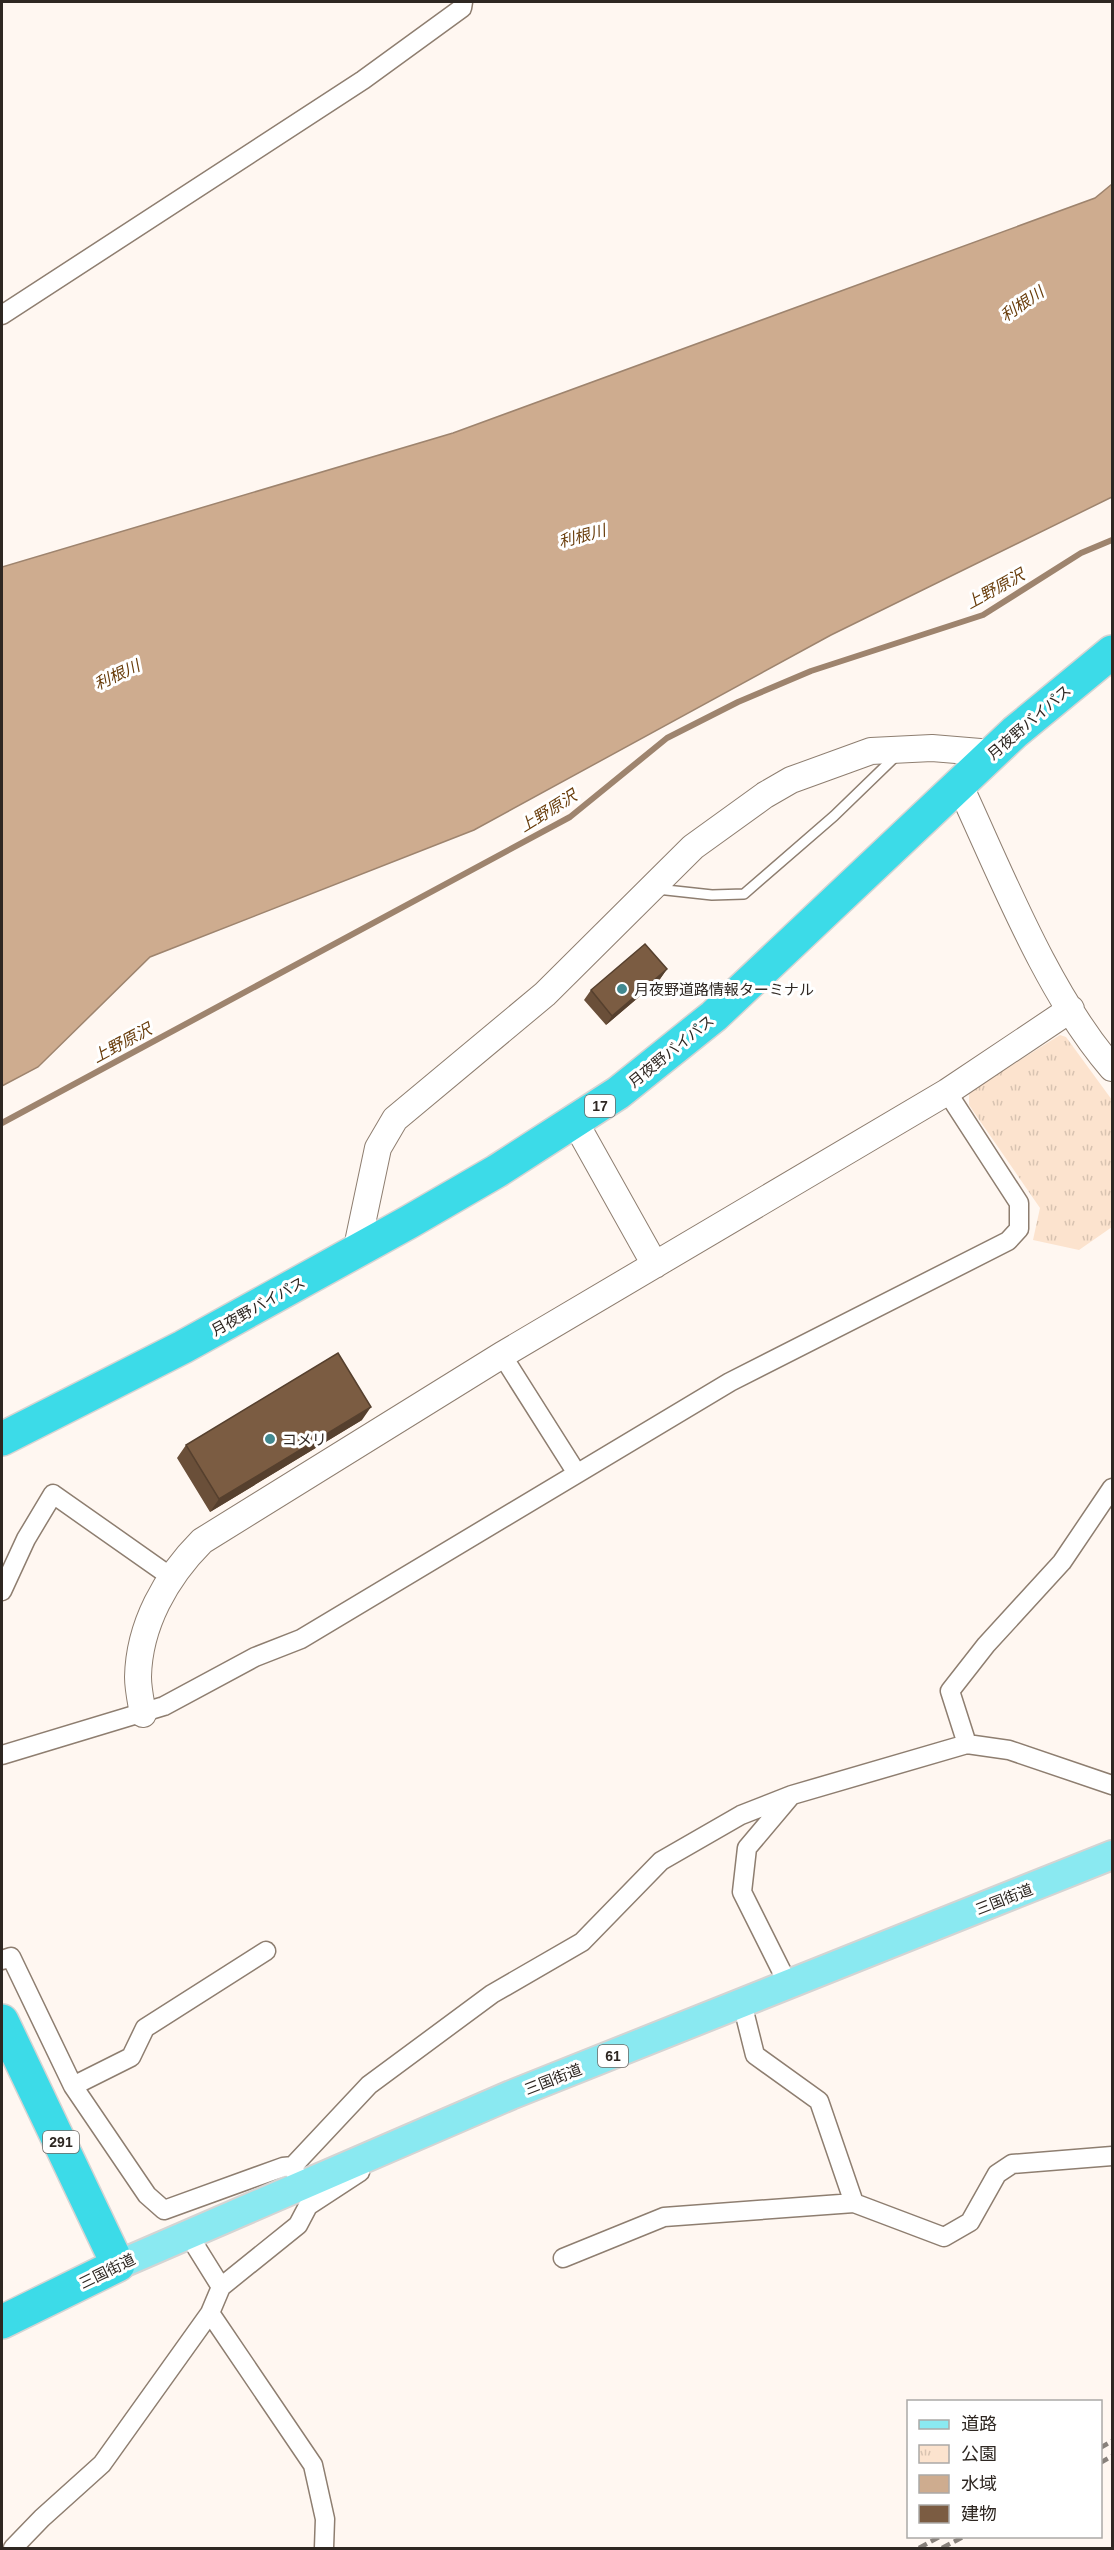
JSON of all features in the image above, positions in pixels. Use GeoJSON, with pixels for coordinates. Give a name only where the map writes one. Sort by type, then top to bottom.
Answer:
{"type":"FeatureCollection","features":[{"type":"Feature","properties":{"kind":"highway","name":"月夜野バイパス"},"geometry":{"type":"LineString","coordinates":[[2,1440],[183,1347],[356,1252],[497,1171],[627,1086],[714,1016],[992,753],[1113,652]]}},
{"type":"Feature","properties":{"kind":"highway","name":"291"},"geometry":{"type":"LineString","coordinates":[[2,2022],[118,2265]]}},
{"type":"Feature","properties":{"kind":"highway","name":"三国街道"},"geometry":{"type":"LineString","coordinates":[[2,2322],[118,2265]]}},
{"type":"Feature","properties":{"kind":"main road","name":"三国街道"},"geometry":{"type":"LineString","coordinates":[[118,2265],[188,2234],[297,2175],[370,2155],[511,2095],[1113,1855]]}},
{"type":"Feature","properties":{"kind":"street"},"geometry":{"type":"LineString","coordinates":[[2,315],[363,80],[462,8],[463,2]]}},
{"type":"Feature","properties":{"kind":"street"},"geometry":{"type":"LineString","coordinates":[[356,1252],[378,1148],[395,1119],[545,994],[649,888],[716,829],[791,780],[871,751],[903,749],[992,753]]}},
{"type":"Feature","properties":{"kind":"street"},"geometry":{"type":"LineString","coordinates":[[959,784],[1032,941],[1071,1009],[1113,1068]]}},
{"type":"Feature","properties":{"kind":"street"},"geometry":{"type":"LineString","coordinates":[[143,1714],[138,1678],[142,1648],[155,1607],[171,1577],[202,1541],[502,1355],[947,1092],[1071,1009]]}},
{"type":"Feature","properties":{"kind":"street"},"geometry":{"type":"LineString","coordinates":[[2,1755],[164,1706],[255,1657],[301,1639],[729,1382],[1014,1236],[1020,1222],[1019,1203],[947,1092]]}},
{"type":"Feature","properties":{"kind":"street"},"geometry":{"type":"LineString","coordinates":[[574,1122],[655,1265]]}},
{"type":"Feature","properties":{"kind":"street"},"geometry":{"type":"LineString","coordinates":[[502,1355],[576,1472]]}},
{"type":"Feature","properties":{"kind":"street"},"geometry":{"type":"LineString","coordinates":[[967,1744],[950,1691],[986,1645],[1062,1562],[1113,1488]]}},
{"type":"Feature","properties":{"kind":"street"},"geometry":{"type":"LineString","coordinates":[[2,1591],[26,1539],[53,1494],[171,1577]]}},
{"type":"Feature","properties":{"kind":"street"},"geometry":{"type":"LineString","coordinates":[[2,1960],[10,1957],[73,2086],[147,2195],[165,2211],[283,2167],[297,2175],[369,2085],[492,1994],[582,1942],[661,1861],[741,1815],[792,1795],[967,1744],[1009,1750],[1113,1785]]}},
{"type":"Feature","properties":{"kind":"street"},"geometry":{"type":"LineString","coordinates":[[788,1984],[742,1892],[747,1848],[792,1795]]}},
{"type":"Feature","properties":{"kind":"street"},"geometry":{"type":"LineString","coordinates":[[73,2086],[131,2057],[145,2028],[266,1951]]}},
{"type":"Feature","properties":{"kind":"street"},"geometry":{"type":"LineString","coordinates":[[742,2004],[755,2055],[819,2101],[854,2203]]}},
{"type":"Feature","properties":{"kind":"street"},"geometry":{"type":"LineString","coordinates":[[13,2548],[42,2518],[102,2464],[210,2313],[222,2288],[298,2224],[308,2206],[361,2172],[370,2155]]}},
{"type":"Feature","properties":{"kind":"street"},"geometry":{"type":"LineString","coordinates":[[563,2258],[664,2217],[854,2203],[944,2237],[970,2222],[997,2175],[1012,2164],[1113,2156]]}},
{"type":"Feature","properties":{"kind":"street"},"geometry":{"type":"LineString","coordinates":[[188,2234],[222,2288]]}},
{"type":"Feature","properties":{"kind":"street"},"geometry":{"type":"LineString","coordinates":[[210,2313],[313,2465],[325,2519],[324,2548]]}},
{"type":"Feature","properties":{"kind":"lane"},"geometry":{"type":"LineString","coordinates":[[649,888],[712,895],[744,894],[834,816],[903,749]]}},
{"type":"Feature","properties":{"kind":"green space"},"geometry":{"type":"Polygon","coordinates":[[[1060,1035],[1066,1037],[1112,1100],[1112,1227],[1079,1250],[1033,1240],[1040,1208],[969,1105],[969,1092],[1060,1035]]]}},
{"type":"Feature","properties":{"kind":"water","name":"利根川"},"geometry":{"type":"Polygon","coordinates":[[[1112,184],[1112,497],[831,635],[474,830],[150,957],[38,1067],[2,1086],[2,567],[453,433],[1095,198],[1112,184]]]}},
{"type":"Feature","properties":{"kind":"building","name":"月夜野道路情報ターミナル"},"geometry":{"type":"Polygon","coordinates":[[[645,944],[667,969],[612,1016],[591,990],[645,944]]]}},
{"type":"Feature","properties":{"kind":"building","name":"コメリ"},"geometry":{"type":"Polygon","coordinates":[[[338,1353],[371,1407],[219,1499],[186,1445],[338,1353]]]}},
{"type":"Feature","properties":{"kind":"waterway","name":"上野原沢"},"geometry":{"type":"LineString","coordinates":[[2,1123],[570,817],[667,738],[738,702],[811,671],[983,615],[1081,553],[1112,540]]}},
{"type":"Feature","properties":{"kind":"railway"},"geometry":{"type":"LineString","coordinates":[[1102,2447],[1112,2441]]}},
{"type":"Feature","properties":{"kind":"railway"},"geometry":{"type":"LineString","coordinates":[[1102,2462],[1112,2456]]}},
{"type":"Feature","properties":{"kind":"railway"},"geometry":{"type":"LineString","coordinates":[[919,2548],[937,2538]]}},
{"type":"Feature","properties":{"kind":"railway"},"geometry":{"type":"LineString","coordinates":[[942,2548],[961,2538]]}},
{"type":"Feature","properties":{"kind":"place","name":"月夜野道路情報ターミナル"},"geometry":{"type":"Point","coordinates":[622,989]}},
{"type":"Feature","properties":{"kind":"place","name":"コメリ"},"geometry":{"type":"Point","coordinates":[270,1439]}}]}
